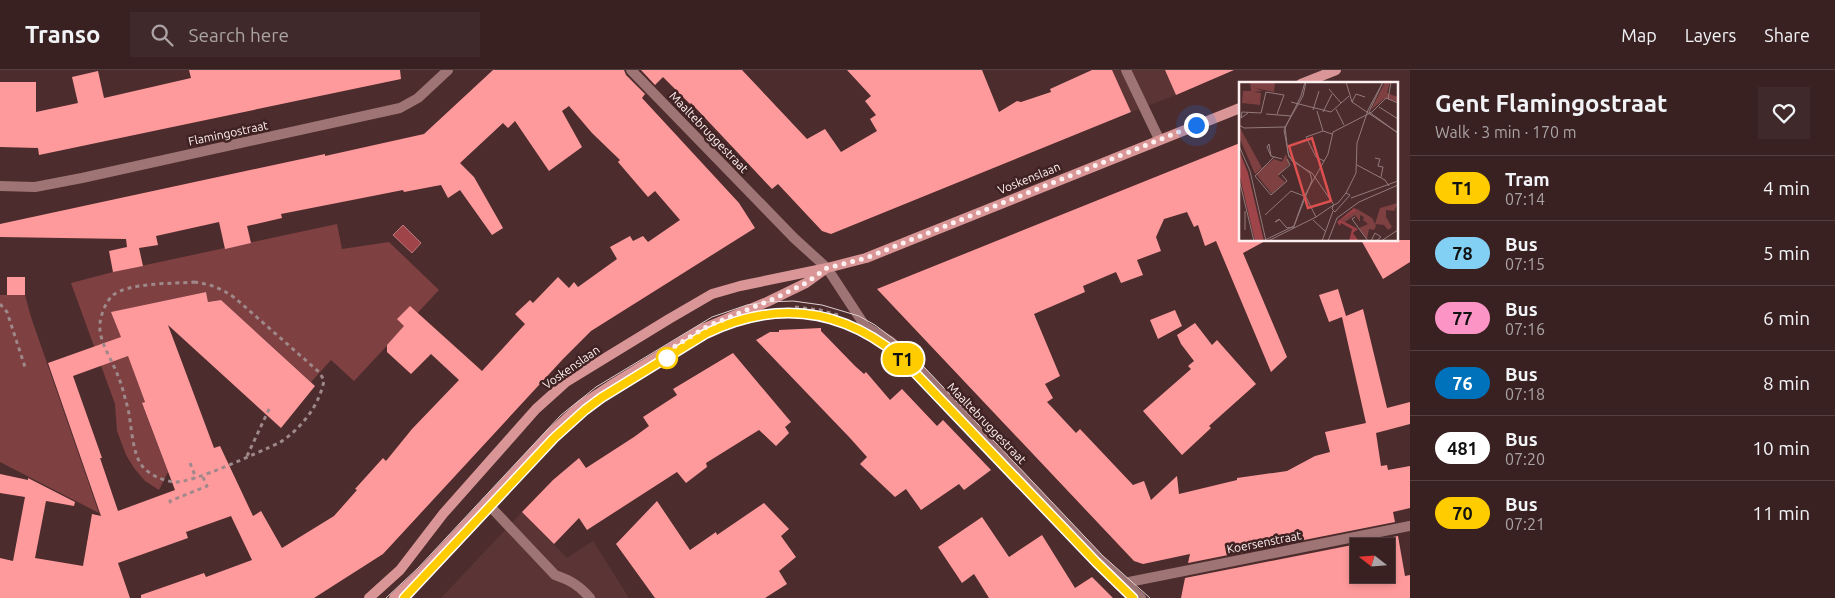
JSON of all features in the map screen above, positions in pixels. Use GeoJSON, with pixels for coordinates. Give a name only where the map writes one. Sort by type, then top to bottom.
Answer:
{"type":"FeatureCollection","features":[{"type":"Feature","properties":{"kind":"street","name":"Flamingostraat"},"geometry":{"type":"LineString","coordinates":[[0,186],[35,186],[82,178],[400,108],[418,98],[448,70]]}},
{"type":"Feature","properties":{"kind":"street","name":"Maaltebruggestraat"},"geometry":{"type":"LineString","coordinates":[[631,70],[794,238],[827,268],[865,326],[890,341],[904,353],[1124,583],[1141,598]]}},
{"type":"Feature","properties":{"kind":"street"},"geometry":{"type":"LineString","coordinates":[[1126,70],[1159,139]]}},
{"type":"Feature","properties":{"kind":"street"},"geometry":{"type":"LineString","coordinates":[[1306,82],[1336,70]]}},
{"type":"Feature","properties":{"kind":"street","name":"Voskenslaan"},"geometry":{"type":"LineString","coordinates":[[369,598],[400,570],[442,514],[536,409],[566,382],[712,294],[866,258],[1239,108]]}},
{"type":"Feature","properties":{"kind":"street","name":"Voskenslaan"},"geometry":{"type":"LineString","coordinates":[[394,598],[422,572],[564,420],[599,393],[702,329],[789,292],[827,268]]}},
{"type":"Feature","properties":{"kind":"street"},"geometry":{"type":"LineString","coordinates":[[486,502],[555,575],[570,580],[582,588],[590,598]]}},
{"type":"Feature","properties":{"kind":"street","name":"Koersenstraat"},"geometry":{"type":"LineString","coordinates":[[1124,583],[1410,526]]}},
{"type":"Feature","properties":{"kind":"path"},"geometry":{"type":"LineString","coordinates":[[194,282],[209,284],[222,289],[235,298],[319,372],[324,380],[322,392],[314,408],[288,437],[247,457],[196,478],[174,482],[153,475],[142,466],[136,452],[128,408],[118,376],[102,341],[100,323],[104,307],[112,296],[125,289],[142,286],[194,282]]}},
{"type":"Feature","properties":{"kind":"path"},"geometry":{"type":"LineString","coordinates":[[0,304],[7,312],[25,367]]}},
{"type":"Feature","properties":{"kind":"path"},"geometry":{"type":"LineString","coordinates":[[788,307],[807,308],[833,313],[865,326]]}},
{"type":"Feature","properties":{"kind":"path"},"geometry":{"type":"LineString","coordinates":[[247,457],[270,407]]}},
{"type":"Feature","properties":{"kind":"path"},"geometry":{"type":"LineString","coordinates":[[190,463],[196,478]]}},
{"type":"Feature","properties":{"kind":"path"},"geometry":{"type":"LineString","coordinates":[[171,503],[170,501],[207,486],[202,475]]}},
{"type":"Feature","properties":{"kind":"shaded area"},"geometry":{"type":"Polygon","coordinates":[[[1112,70],[1165,70],[1176,95],[1131,112],[1112,70]]]}},
{"type":"Feature","properties":{"kind":"shaded area"},"geometry":{"type":"Polygon","coordinates":[[[337,224],[342,249],[389,242],[439,290],[354,381],[331,360],[311,382],[221,300],[208,302],[206,292],[112,312],[145,402],[142,404],[168,472],[159,490],[145,481],[126,455],[117,431],[115,404],[71,283],[113,272],[337,224]]]}},
{"type":"Feature","properties":{"kind":"shaded area"},"geometry":{"type":"Polygon","coordinates":[[[403,225],[421,243],[412,253],[393,235],[403,225]]]}},
{"type":"Feature","properties":{"kind":"shaded area"},"geometry":{"type":"Polygon","coordinates":[[[0,295],[25,295],[99,513],[0,462],[0,295]]]}},
{"type":"Feature","properties":{"kind":"shaded area"},"geometry":{"type":"Polygon","coordinates":[[[522,512],[567,558],[593,541],[629,598],[441,598],[522,512]]]}},
{"type":"Feature","properties":{"kind":"building"},"geometry":{"type":"Polygon","coordinates":[[[189,70],[400,70],[401,79],[39,155],[38,148],[0,147],[0,82],[36,82],[36,112],[78,103],[72,77],[98,71],[104,98],[191,78],[189,70]]]}},
{"type":"Feature","properties":{"kind":"building"},"geometry":{"type":"Polygon","coordinates":[[[493,70],[624,70],[626,75],[645,94],[642,98],[739,203],[755,228],[591,331],[383,554],[314,598],[141,598],[141,595],[204,573],[206,577],[252,560],[231,516],[186,532],[188,538],[118,563],[130,598],[0,598],[0,558],[13,561],[25,497],[0,493],[0,474],[28,480],[28,478],[75,502],[74,506],[46,501],[35,558],[83,566],[92,514],[101,516],[48,363],[121,337],[111,312],[206,292],[208,302],[221,300],[315,386],[281,428],[168,325],[214,448],[220,446],[253,516],[261,511],[282,548],[334,516],[383,458],[386,461],[412,429],[459,380],[431,354],[411,374],[387,352],[387,345],[404,326],[397,319],[410,306],[482,371],[525,324],[515,314],[530,300],[533,303],[558,277],[569,288],[574,282],[578,287],[617,259],[610,247],[630,236],[633,241],[643,236],[648,242],[680,220],[655,191],[648,197],[618,162],[620,160],[592,133],[569,106],[562,111],[582,147],[549,171],[515,121],[508,128],[503,123],[460,163],[474,177],[503,228],[492,235],[460,190],[448,198],[441,185],[404,192],[403,190],[281,214],[282,218],[247,226],[251,243],[225,249],[219,222],[156,236],[158,245],[139,248],[143,266],[113,272],[109,251],[127,247],[126,239],[0,237],[0,224],[424,134],[493,70]],[[128,356],[73,376],[102,458],[100,458],[118,511],[175,490],[142,403],[145,402],[128,356]]]}},
{"type":"Feature","properties":{"kind":"building"},"geometry":{"type":"Polygon","coordinates":[[[641,70],[742,70],[807,139],[825,129],[841,152],[877,131],[870,119],[876,115],[865,101],[871,96],[847,70],[982,70],[999,112],[1017,101],[1021,102],[1051,92],[1050,89],[1092,70],[1112,70],[1131,112],[831,234],[822,231],[778,184],[772,189],[691,103],[663,77],[655,85],[641,70]]]}},
{"type":"Feature","properties":{"kind":"building"},"geometry":{"type":"Polygon","coordinates":[[[1165,70],[1234,70],[1176,95],[1165,70]]]}},
{"type":"Feature","properties":{"kind":"building"},"geometry":{"type":"Polygon","coordinates":[[[1239,143],[1239,241],[1265,241],[1243,253],[1287,357],[1271,372],[1216,241],[1205,246],[1198,225],[1194,227],[1187,212],[1164,219],[1156,237],[1161,251],[1137,260],[1143,275],[1121,283],[1116,272],[1083,286],[1085,292],[1034,314],[1060,376],[1045,384],[1053,398],[1047,402],[1076,433],[1080,429],[1133,485],[1144,481],[1151,500],[1177,476],[1179,494],[1237,480],[1237,478],[1287,471],[1315,456],[1330,452],[1325,432],[1366,423],[1342,317],[1329,322],[1319,295],[1338,289],[1346,316],[1363,309],[1387,408],[1410,402],[1410,424],[1376,433],[1381,466],[1387,465],[1388,470],[1410,466],[1410,508],[1393,512],[1395,522],[1188,563],[1190,554],[1143,564],[1134,561],[877,289],[1239,143]]]}},
{"type":"Feature","properties":{"kind":"building"},"geometry":{"type":"Polygon","coordinates":[[[1410,240],[1410,262],[1383,279],[1362,241],[1410,240]]]}},
{"type":"Feature","properties":{"kind":"building"},"geometry":{"type":"Polygon","coordinates":[[[7,277],[25,277],[25,295],[7,295],[7,277]]]}},
{"type":"Feature","properties":{"kind":"building"},"geometry":{"type":"Polygon","coordinates":[[[1175,310],[1182,326],[1158,339],[1150,320],[1175,310]]]}},
{"type":"Feature","properties":{"kind":"building"},"geometry":{"type":"Polygon","coordinates":[[[1195,323],[1212,345],[1217,340],[1256,384],[1209,426],[1211,428],[1182,455],[1143,411],[1191,369],[1188,366],[1194,361],[1181,344],[1177,335],[1195,323]]]}},
{"type":"Feature","properties":{"kind":"building"},"geometry":{"type":"Polygon","coordinates":[[[821,328],[821,331],[855,366],[864,374],[866,372],[890,400],[902,389],[937,426],[943,420],[991,470],[964,490],[959,484],[921,510],[906,489],[895,497],[860,464],[867,457],[756,340],[770,332],[779,332],[779,330],[821,328]]]}},
{"type":"Feature","properties":{"kind":"building"},"geometry":{"type":"Polygon","coordinates":[[[733,353],[791,422],[785,427],[789,433],[776,446],[759,430],[706,463],[707,467],[686,483],[677,472],[587,530],[579,518],[554,544],[522,512],[553,480],[579,458],[586,468],[634,437],[649,426],[643,417],[677,395],[673,389],[733,353]]]}},
{"type":"Feature","properties":{"kind":"building"},"geometry":{"type":"Polygon","coordinates":[[[657,501],[690,550],[716,532],[717,535],[764,503],[789,529],[781,536],[796,557],[779,571],[787,584],[765,598],[655,598],[616,544],[657,501]]]}},
{"type":"Feature","properties":{"kind":"building"},"geometry":{"type":"Polygon","coordinates":[[[982,517],[1009,557],[1042,535],[1075,588],[1092,577],[1113,598],[989,598],[974,574],[962,583],[938,547],[982,517]]]}},
{"type":"Feature","properties":{"kind":"building"},"geometry":{"type":"Polygon","coordinates":[[[1398,536],[1405,576],[1410,575],[1410,598],[1181,598],[1185,578],[1350,545],[1350,583],[1395,583],[1395,538],[1388,538],[1398,536]]]}},
{"type":"Feature","properties":{"kind":"tram line"},"geometry":{"type":"LineString","coordinates":[[386,598],[418,568],[561,415],[596,387],[712,317],[747,305],[793,301],[822,305],[859,316],[875,325],[907,349],[1103,556],[1150,598]]}},
{"type":"Feature","properties":{"kind":"tram line","name":"T1"},"geometry":{"type":"LineString","coordinates":[[404,598],[554,438],[601,398],[705,334],[718,328],[763,314],[794,312],[818,315],[845,322],[887,346],[900,357],[1118,585],[1133,598]]}},
{"type":"Feature","properties":{"kind":"tram line"},"geometry":{"type":"LineString","coordinates":[[404,598],[554,438],[585,410],[705,334],[731,323],[757,316],[782,313],[807,314],[831,319],[877,340],[900,357],[1096,562],[1133,598]]}},
{"type":"Feature","properties":{"kind":"route"},"geometry":{"type":"LineString","coordinates":[[667,358],[659,356],[708,326],[778,297],[806,283],[827,268],[866,258],[1196,125]]}}]}
